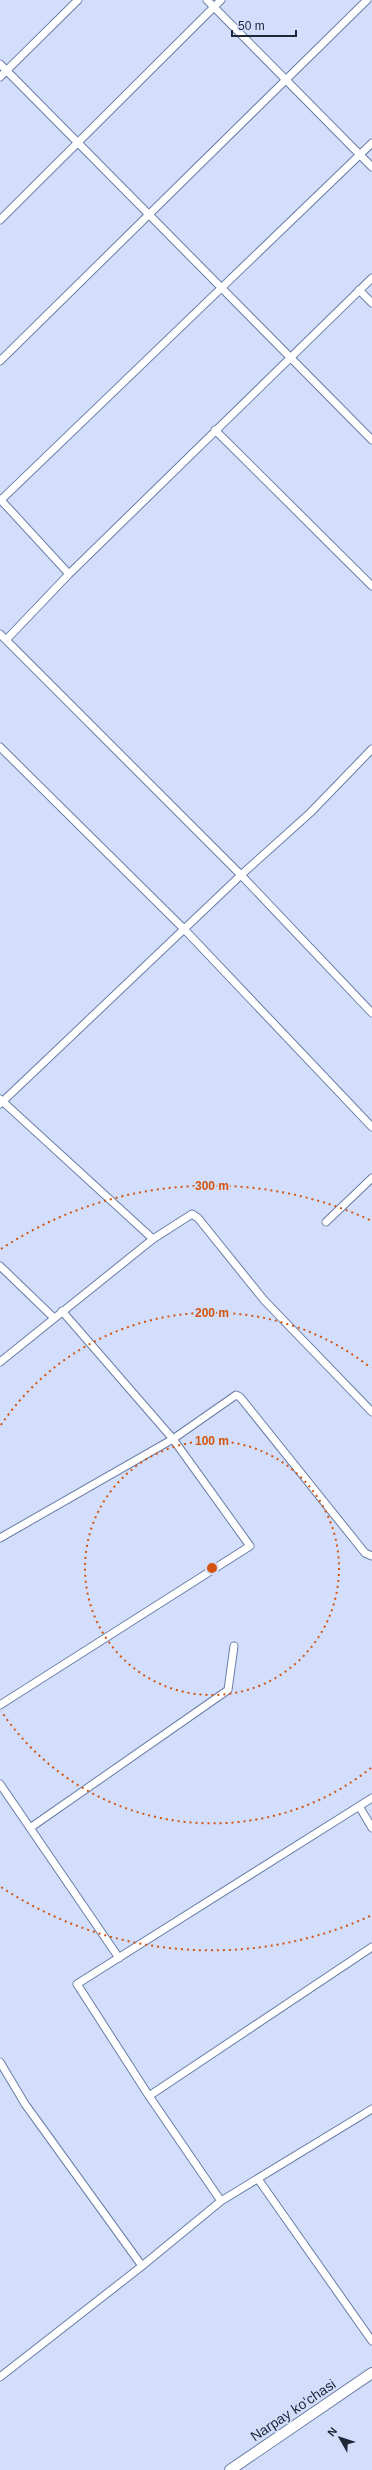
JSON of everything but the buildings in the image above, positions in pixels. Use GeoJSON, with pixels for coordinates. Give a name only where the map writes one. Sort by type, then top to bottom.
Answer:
{"type":"FeatureCollection","features":[{"type":"Feature","properties":{"kind":"main road","name":"Narpay ko'chasi"},"geometry":{"type":"LineString","coordinates":[[230,2470],[372,2373]]}},
{"type":"Feature","properties":{"kind":"street"},"geometry":{"type":"LineString","coordinates":[[0,77],[78,0]]}},
{"type":"Feature","properties":{"kind":"street"},"geometry":{"type":"LineString","coordinates":[[207,0],[287,79],[372,167]]}},
{"type":"Feature","properties":{"kind":"street"},"geometry":{"type":"LineString","coordinates":[[0,220],[79,144],[221,0]]}},
{"type":"Feature","properties":{"kind":"street"},"geometry":{"type":"LineString","coordinates":[[0,361],[368,0]]}},
{"type":"Feature","properties":{"kind":"street"},"geometry":{"type":"LineString","coordinates":[[0,64],[372,440]]}},
{"type":"Feature","properties":{"kind":"street"},"geometry":{"type":"LineString","coordinates":[[69,574],[0,500],[220,287],[372,143]]}},
{"type":"Feature","properties":{"kind":"street"},"geometry":{"type":"LineString","coordinates":[[6,640],[69,574],[372,278]]}},
{"type":"Feature","properties":{"kind":"street"},"geometry":{"type":"LineString","coordinates":[[359,290],[372,303]]}},
{"type":"Feature","properties":{"kind":"street"},"geometry":{"type":"LineString","coordinates":[[215,430],[372,586]]}},
{"type":"Feature","properties":{"kind":"street"},"geometry":{"type":"LineString","coordinates":[[0,634],[241,875],[372,1013]]}},
{"type":"Feature","properties":{"kind":"street"},"geometry":{"type":"LineString","coordinates":[[0,747],[184,929],[372,1127]]}},
{"type":"Feature","properties":{"kind":"street"},"geometry":{"type":"LineString","coordinates":[[153,1239],[1,1101],[241,875],[310,813],[372,749]]}},
{"type":"Feature","properties":{"kind":"street"},"geometry":{"type":"LineString","coordinates":[[326,1222],[372,1178]]}},
{"type":"Feature","properties":{"kind":"street"},"geometry":{"type":"LineString","coordinates":[[0,1362],[153,1239],[192,1214],[198,1218],[264,1300],[372,1412]]}},
{"type":"Feature","properties":{"kind":"street"},"geometry":{"type":"LineString","coordinates":[[0,1266],[54,1318]]}},
{"type":"Feature","properties":{"kind":"street"},"geometry":{"type":"LineString","coordinates":[[0,1706],[250,1546],[174,1439],[62,1311]]}},
{"type":"Feature","properties":{"kind":"street"},"geometry":{"type":"LineString","coordinates":[[0,1538],[174,1439],[236,1395],[240,1397],[365,1554],[372,1556]]}},
{"type":"Feature","properties":{"kind":"street"},"geometry":{"type":"LineString","coordinates":[[30,1828],[228,1690],[234,1646]]}},
{"type":"Feature","properties":{"kind":"street"},"geometry":{"type":"LineString","coordinates":[[0,1784],[119,1958]]}},
{"type":"Feature","properties":{"kind":"street"},"geometry":{"type":"LineString","coordinates":[[222,2201],[149,2096],[77,1984],[372,1798]]}},
{"type":"Feature","properties":{"kind":"street"},"geometry":{"type":"LineString","coordinates":[[359,1806],[372,1828]]}},
{"type":"Feature","properties":{"kind":"street"},"geometry":{"type":"LineString","coordinates":[[149,2096],[372,1947]]}},
{"type":"Feature","properties":{"kind":"street"},"geometry":{"type":"LineString","coordinates":[[0,2062],[25,2104],[142,2266]]}},
{"type":"Feature","properties":{"kind":"street"},"geometry":{"type":"LineString","coordinates":[[0,2377],[142,2266],[222,2201],[372,2109]]}},
{"type":"Feature","properties":{"kind":"street"},"geometry":{"type":"LineString","coordinates":[[258,2179],[372,2341]]}}]}
